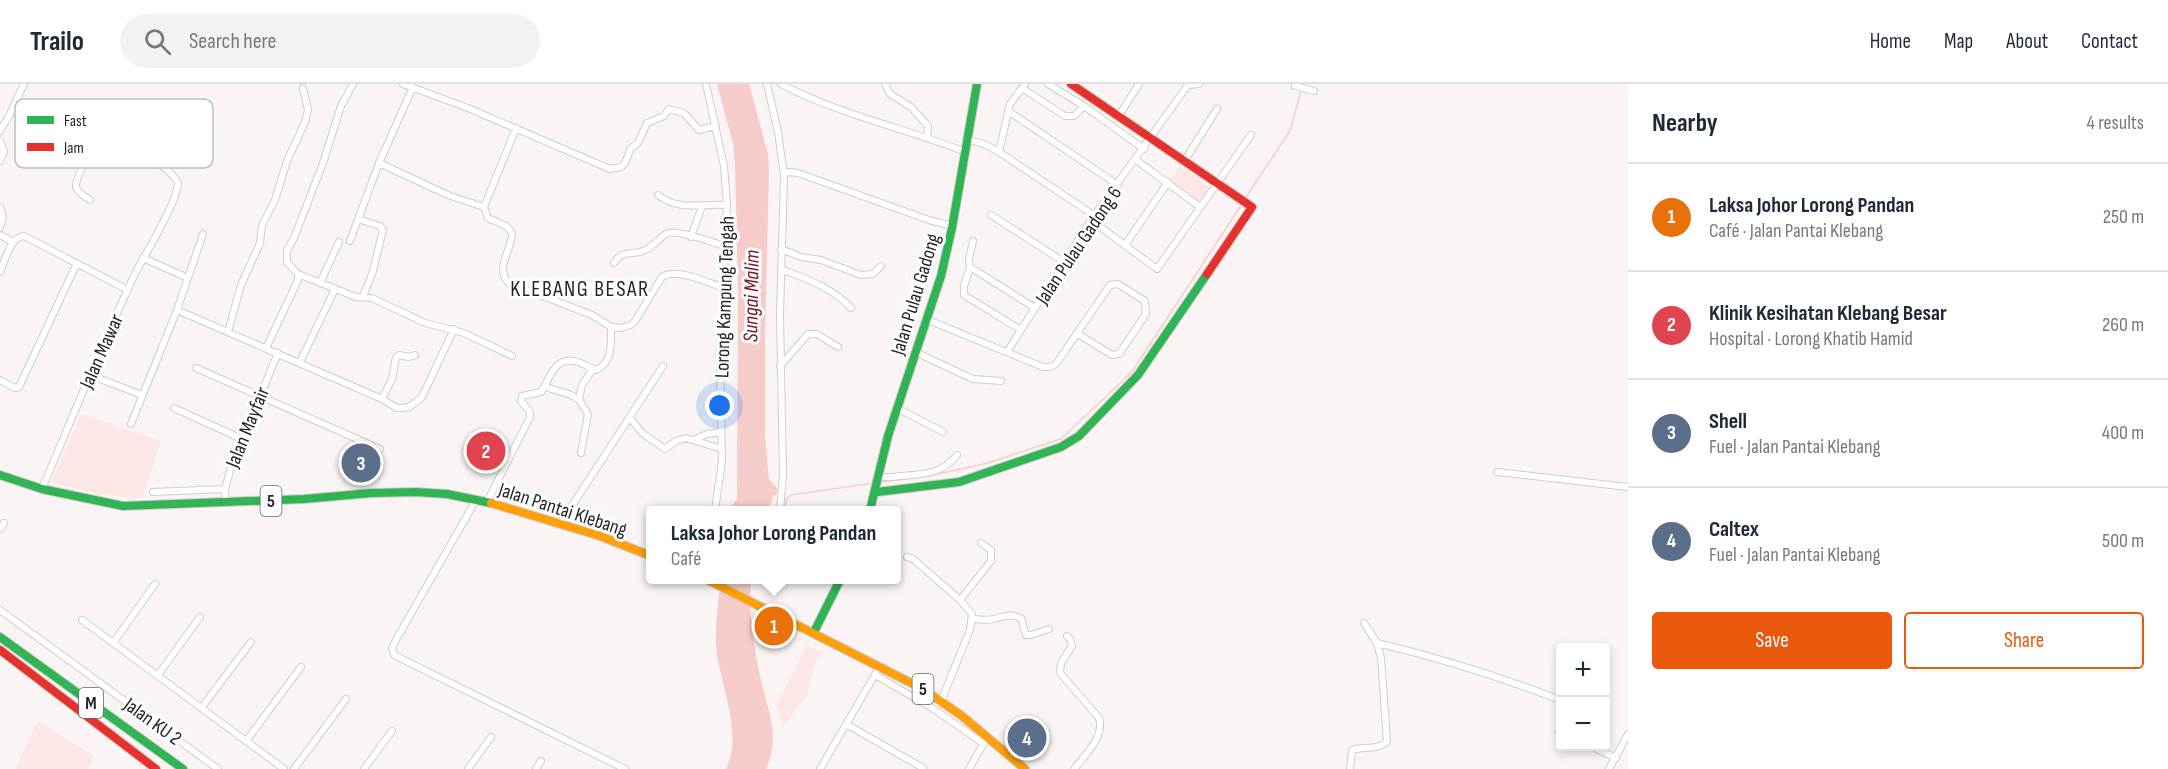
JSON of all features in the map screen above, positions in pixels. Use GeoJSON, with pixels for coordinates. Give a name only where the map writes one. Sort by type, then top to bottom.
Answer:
{"type":"FeatureCollection","features":[{"type":"Feature","properties":{"kind":"main road","name":"Jalan Pulau Gadong"},"geometry":{"type":"LineString","coordinates":[[871,506],[887,437],[928,320],[953,226],[963,151],[977,84]]}},
{"type":"Feature","properties":{"kind":"main road"},"geometry":{"type":"LineString","coordinates":[[878,483],[959,482],[1061,447],[1079,436],[1138,375],[1251,206],[1070,84]]}},
{"type":"Feature","properties":{"kind":"main road","name":"Jalan Pantai Klebang"},"geometry":{"type":"LineString","coordinates":[[0,475],[42,489],[123,506],[226,503],[416,492],[447,494],[487,502],[600,536],[646,554]]}},
{"type":"Feature","properties":{"kind":"main road","name":"5"},"geometry":{"type":"LineString","coordinates":[[717,584],[880,666],[941,701],[985,740],[1025,769]]}},
{"type":"Feature","properties":{"kind":"main road"},"geometry":{"type":"LineString","coordinates":[[814,632],[838,584]]}},
{"type":"Feature","properties":{"kind":"main road","name":"M"},"geometry":{"type":"LineString","coordinates":[[0,636],[183,769]]}},
{"type":"Feature","properties":{"kind":"main road","name":"M"},"geometry":{"type":"LineString","coordinates":[[1,650],[156,769]]}},
{"type":"Feature","properties":{"kind":"street"},"geometry":{"type":"LineString","coordinates":[[17,99],[24,84]]}},
{"type":"Feature","properties":{"kind":"street"},"geometry":{"type":"LineString","coordinates":[[353,84],[341,106],[326,154],[294,238],[287,250],[287,262],[298,273],[335,289],[372,298],[425,323],[454,329],[512,356]]}},
{"type":"Feature","properties":{"kind":"street"},"geometry":{"type":"LineString","coordinates":[[403,84],[516,128],[610,169],[621,167],[625,163],[631,148],[638,143],[647,123],[664,116],[669,109],[684,113],[699,130],[716,126]]}},
{"type":"Feature","properties":{"kind":"street","name":"Lorong Kampung Tengah"},"geometry":{"type":"LineString","coordinates":[[706,84],[724,165],[727,205],[720,360],[721,478],[716,506]]}},
{"type":"Feature","properties":{"kind":"street"},"geometry":{"type":"LineString","coordinates":[[767,84],[777,122],[784,175],[781,249],[782,490],[780,506]]}},
{"type":"Feature","properties":{"kind":"street"},"geometry":{"type":"LineString","coordinates":[[781,84],[830,105],[963,151]]}},
{"type":"Feature","properties":{"kind":"street"},"geometry":{"type":"LineString","coordinates":[[885,84],[890,94],[911,107],[928,126],[927,137]]}},
{"type":"Feature","properties":{"kind":"street"},"geometry":{"type":"LineString","coordinates":[[1048,84],[1084,106],[1144,149]]}},
{"type":"Feature","properties":{"kind":"street"},"geometry":{"type":"LineString","coordinates":[[1064,93],[1070,84]]}},
{"type":"Feature","properties":{"kind":"street"},"geometry":{"type":"LineString","coordinates":[[1118,117],[1139,84]]}},
{"type":"Feature","properties":{"kind":"street","name":"Jalan Pulau Gadong 6"},"geometry":{"type":"LineString","coordinates":[[1007,352],[1093,218],[1188,85],[1199,84]]}},
{"type":"Feature","properties":{"kind":"street"},"geometry":{"type":"LineString","coordinates":[[999,152],[1012,98],[1023,86],[1065,116],[1074,116],[1084,106]]}},
{"type":"Feature","properties":{"kind":"street"},"geometry":{"type":"LineString","coordinates":[[1295,86],[1313,91]]}},
{"type":"Feature","properties":{"kind":"street"},"geometry":{"type":"LineString","coordinates":[[350,242],[379,163],[413,87]]}},
{"type":"Feature","properties":{"kind":"street"},"geometry":{"type":"LineString","coordinates":[[228,332],[242,285],[260,243],[262,225],[275,200],[287,161],[308,110],[303,88]]}},
{"type":"Feature","properties":{"kind":"street"},"geometry":{"type":"LineString","coordinates":[[0,131],[15,103]]}},
{"type":"Feature","properties":{"kind":"street"},"geometry":{"type":"LineString","coordinates":[[1185,160],[1217,109]]}},
{"type":"Feature","properties":{"kind":"street"},"geometry":{"type":"LineString","coordinates":[[1008,111],[1118,185]]}},
{"type":"Feature","properties":{"kind":"street"},"geometry":{"type":"LineString","coordinates":[[516,128],[484,207],[488,218],[506,226],[512,233],[503,265],[506,280],[592,315],[611,327],[621,328],[631,325],[662,277],[669,272],[679,273],[724,288]]}},
{"type":"Feature","properties":{"kind":"street"},"geometry":{"type":"LineString","coordinates":[[966,139],[984,144],[999,152],[1093,218],[1156,269],[1251,135]]}},
{"type":"Feature","properties":{"kind":"street"},"geometry":{"type":"LineString","coordinates":[[0,141],[4,153],[0,161]]}},
{"type":"Feature","properties":{"kind":"street"},"geometry":{"type":"LineString","coordinates":[[1136,160],[1200,207]]}},
{"type":"Feature","properties":{"kind":"street"},"geometry":{"type":"LineString","coordinates":[[379,163],[448,195],[484,207]]}},
{"type":"Feature","properties":{"kind":"street","name":"Jalan Mawar"},"geometry":{"type":"LineString","coordinates":[[83,168],[76,183],[78,190],[90,200]]}},
{"type":"Feature","properties":{"kind":"street","name":"Jalan Mawar"},"geometry":{"type":"LineString","coordinates":[[42,489],[128,290],[178,188],[177,179],[162,168]]}},
{"type":"Feature","properties":{"kind":"street"},"geometry":{"type":"LineString","coordinates":[[784,175],[788,172],[798,173],[901,211],[953,226]]}},
{"type":"Feature","properties":{"kind":"street"},"geometry":{"type":"LineString","coordinates":[[1125,245],[1168,182]]}},
{"type":"Feature","properties":{"kind":"street"},"geometry":{"type":"LineString","coordinates":[[658,195],[671,204],[684,206],[727,205]]}},
{"type":"Feature","properties":{"kind":"street"},"geometry":{"type":"LineString","coordinates":[[691,237],[702,206]]}},
{"type":"Feature","properties":{"kind":"street"},"geometry":{"type":"LineString","coordinates":[[0,207],[3,217],[0,228]]}},
{"type":"Feature","properties":{"kind":"street"},"geometry":{"type":"LineString","coordinates":[[991,215],[1064,262]]}},
{"type":"Feature","properties":{"kind":"street"},"geometry":{"type":"LineString","coordinates":[[358,219],[380,226],[383,230],[373,271],[363,297]]}},
{"type":"Feature","properties":{"kind":"street"},"geometry":{"type":"LineString","coordinates":[[614,263],[627,253],[646,250],[668,232],[673,231],[725,246]]}},
{"type":"Feature","properties":{"kind":"street"},"geometry":{"type":"LineString","coordinates":[[131,423],[177,310],[203,234]]}},
{"type":"Feature","properties":{"kind":"street"},"geometry":{"type":"LineString","coordinates":[[0,236],[13,242]]}},
{"type":"Feature","properties":{"kind":"street"},"geometry":{"type":"LineString","coordinates":[[0,272],[13,242],[19,236],[29,237],[128,290]]}},
{"type":"Feature","properties":{"kind":"street"},"geometry":{"type":"LineString","coordinates":[[973,241],[964,295],[1021,330]]}},
{"type":"Feature","properties":{"kind":"street"},"geometry":{"type":"LineString","coordinates":[[321,281],[339,242]]}},
{"type":"Feature","properties":{"kind":"street"},"geometry":{"type":"LineString","coordinates":[[781,249],[861,275],[873,274],[881,266]]}},
{"type":"Feature","properties":{"kind":"street"},"geometry":{"type":"LineString","coordinates":[[143,258],[188,278]]}},
{"type":"Feature","properties":{"kind":"street"},"geometry":{"type":"LineString","coordinates":[[0,380],[15,388],[19,387],[77,263]]}},
{"type":"Feature","properties":{"kind":"street"},"geometry":{"type":"LineString","coordinates":[[970,267],[1035,308]]}},
{"type":"Feature","properties":{"kind":"street"},"geometry":{"type":"LineString","coordinates":[[781,269],[820,284],[839,296],[850,308]]}},
{"type":"Feature","properties":{"kind":"street"},"geometry":{"type":"LineString","coordinates":[[266,348],[298,280],[298,273]]}},
{"type":"Feature","properties":{"kind":"street"},"geometry":{"type":"LineString","coordinates":[[928,320],[1042,367],[1050,367],[1056,364],[1078,334],[1107,287],[1118,284],[1145,301],[1146,314],[1122,352],[1115,356],[1078,334]]}},
{"type":"Feature","properties":{"kind":"street"},"geometry":{"type":"LineString","coordinates":[[300,363],[335,289]]}},
{"type":"Feature","properties":{"kind":"street"},"geometry":{"type":"LineString","coordinates":[[177,310],[382,399],[397,408],[409,407],[422,397],[454,329]]}},
{"type":"Feature","properties":{"kind":"street"},"geometry":{"type":"LineString","coordinates":[[487,502],[530,417],[530,412],[521,401],[522,396],[538,394],[545,386],[553,369],[560,362],[572,361],[592,369],[600,369],[608,358],[611,347],[611,327]]}},
{"type":"Feature","properties":{"kind":"street"},"geometry":{"type":"LineString","coordinates":[[780,366],[807,334],[817,334],[838,347]]}},
{"type":"Feature","properties":{"kind":"street"},"geometry":{"type":"LineString","coordinates":[[915,352],[973,379],[1001,381]]}},
{"type":"Feature","properties":{"kind":"street","name":"Jalan Mayfair"},"geometry":{"type":"LineString","coordinates":[[226,503],[225,489],[242,439],[278,353]]}},
{"type":"Feature","properties":{"kind":"street"},"geometry":{"type":"LineString","coordinates":[[382,399],[392,379],[396,357],[415,355]]}},
{"type":"Feature","properties":{"kind":"street"},"geometry":{"type":"LineString","coordinates":[[560,524],[663,366]]}},
{"type":"Feature","properties":{"kind":"street"},"geometry":{"type":"LineString","coordinates":[[196,368],[380,449]]}},
{"type":"Feature","properties":{"kind":"street"},"geometry":{"type":"LineString","coordinates":[[579,400],[582,385],[592,369]]}},
{"type":"Feature","properties":{"kind":"street"},"geometry":{"type":"LineString","coordinates":[[90,375],[142,395]]}},
{"type":"Feature","properties":{"kind":"street"},"geometry":{"type":"LineString","coordinates":[[545,386],[554,391],[566,392],[579,400],[588,414],[581,453]]}},
{"type":"Feature","properties":{"kind":"street"},"geometry":{"type":"LineString","coordinates":[[174,408],[242,439]]}},
{"type":"Feature","properties":{"kind":"street"},"geometry":{"type":"LineString","coordinates":[[897,408],[943,432]]}},
{"type":"Feature","properties":{"kind":"street"},"geometry":{"type":"LineString","coordinates":[[630,418],[642,433],[665,449],[680,439],[694,440],[722,449]]}},
{"type":"Feature","properties":{"kind":"street"},"geometry":{"type":"LineString","coordinates":[[694,440],[707,434],[722,432]]}},
{"type":"Feature","properties":{"kind":"street"},"geometry":{"type":"LineString","coordinates":[[878,483],[883,477],[940,471],[951,464],[957,455]]}},
{"type":"Feature","properties":{"kind":"street"},"geometry":{"type":"LineString","coordinates":[[1497,472],[1628,487]]}},
{"type":"Feature","properties":{"kind":"street"},"geometry":{"type":"LineString","coordinates":[[153,492],[225,489]]}},
{"type":"Feature","properties":{"kind":"street"},"geometry":{"type":"LineString","coordinates":[[476,499],[397,638],[392,648],[394,655],[625,769]]}},
{"type":"Feature","properties":{"kind":"street"},"geometry":{"type":"LineString","coordinates":[[960,600],[991,561],[991,550],[981,543]]}},
{"type":"Feature","properties":{"kind":"street"},"geometry":{"type":"LineString","coordinates":[[907,557],[913,559],[960,600],[971,611],[973,619],[941,701]]}},
{"type":"Feature","properties":{"kind":"street"},"geometry":{"type":"LineString","coordinates":[[113,643],[155,584]]}},
{"type":"Feature","properties":{"kind":"street","name":"Jalan KU 2"},"geometry":{"type":"LineString","coordinates":[[0,610],[218,769]]}},
{"type":"Feature","properties":{"kind":"street"},"geometry":{"type":"LineString","coordinates":[[973,619],[990,620],[1006,614],[1023,621],[1026,635],[1049,629]]}},
{"type":"Feature","properties":{"kind":"street"},"geometry":{"type":"LineString","coordinates":[[158,675],[200,617]]}},
{"type":"Feature","properties":{"kind":"street"},"geometry":{"type":"LineString","coordinates":[[82,620],[284,769]]}},
{"type":"Feature","properties":{"kind":"street"},"geometry":{"type":"LineString","coordinates":[[1350,768],[1352,750],[1377,747],[1387,741],[1384,691],[1377,643],[1364,623]]}},
{"type":"Feature","properties":{"kind":"street"},"geometry":{"type":"LineString","coordinates":[[1066,636],[1070,639],[1072,646],[1060,663],[1060,673],[1099,718],[1101,730],[1074,769]]}},
{"type":"Feature","properties":{"kind":"street"},"geometry":{"type":"LineString","coordinates":[[202,707],[250,642]]}},
{"type":"Feature","properties":{"kind":"street"},"geometry":{"type":"LineString","coordinates":[[1377,643],[1487,672],[1555,698]]}},
{"type":"Feature","properties":{"kind":"street"},"geometry":{"type":"LineString","coordinates":[[820,769],[880,666]]}},
{"type":"Feature","properties":{"kind":"street"},"geometry":{"type":"LineString","coordinates":[[246,741],[301,667]]}},
{"type":"Feature","properties":{"kind":"street"},"geometry":{"type":"LineString","coordinates":[[875,675],[985,740],[969,769]]}},
{"type":"Feature","properties":{"kind":"street"},"geometry":{"type":"LineString","coordinates":[[294,769],[346,699]]}},
{"type":"Feature","properties":{"kind":"street"},"geometry":{"type":"LineString","coordinates":[[846,724],[923,768]]}},
{"type":"Feature","properties":{"kind":"street"},"geometry":{"type":"LineString","coordinates":[[364,769],[392,731]]}},
{"type":"Feature","properties":{"kind":"street"},"geometry":{"type":"LineString","coordinates":[[1609,769],[1628,734]]}},
{"type":"Feature","properties":{"kind":"street"},"geometry":{"type":"LineString","coordinates":[[468,769],[491,737]]}},
{"type":"Feature","properties":{"kind":"street"},"geometry":{"type":"LineString","coordinates":[[1600,751],[1616,758]]}},
{"type":"Feature","properties":{"kind":"street"},"geometry":{"type":"LineString","coordinates":[[536,769],[541,761]]}},
{"type":"Feature","properties":{"kind":"shaded area"},"geometry":{"type":"Polygon","coordinates":[[[1180,166],[1210,187],[1200,203],[1169,182],[1180,166]]]}},
{"type":"Feature","properties":{"kind":"shaded area"},"geometry":{"type":"Polygon","coordinates":[[[81,414],[161,441],[142,499],[99,494],[52,482],[81,414]]]}},
{"type":"Feature","properties":{"kind":"shaded area"},"geometry":{"type":"Polygon","coordinates":[[[807,645],[821,652],[813,667],[808,694],[783,727],[776,706],[807,645]]]}},
{"type":"Feature","properties":{"kind":"shaded area"},"geometry":{"type":"Polygon","coordinates":[[[38,721],[94,756],[87,769],[15,769],[38,721]]]}},
{"type":"Feature","properties":{"kind":"water","name":"Sungai Malim"},"geometry":{"type":"Polygon","coordinates":[[[717,84],[749,84],[768,154],[769,170],[765,437],[769,479],[779,491],[773,497],[770,506],[731,506],[737,499],[738,292],[733,144],[717,84]]]}},
{"type":"Feature","properties":{"kind":"water"},"geometry":{"type":"Polygon","coordinates":[[[721,584],[751,584],[750,605],[754,643],[773,734],[773,745],[766,769],[726,769],[731,756],[732,727],[717,654],[717,617],[721,584]]]}},
{"type":"Feature","properties":{"kind":"waterway"},"geometry":{"type":"LineString","coordinates":[[1246,197],[1290,131],[1301,91]]}},
{"type":"Feature","properties":{"kind":"waterway"},"geometry":{"type":"LineString","coordinates":[[929,476],[988,463],[1061,439],[1132,372],[1242,204]]}},
{"type":"Feature","properties":{"kind":"waterway"},"geometry":{"type":"LineString","coordinates":[[881,482],[912,478]]}},
{"type":"Feature","properties":{"kind":"waterway"},"geometry":{"type":"LineString","coordinates":[[785,506],[787,498],[791,495],[874,483]]}},
{"type":"Feature","properties":{"kind":"traffic: fast"},"geometry":{"type":"LineString","coordinates":[[871,506],[888,436],[941,276],[952,228],[977,84]]}},
{"type":"Feature","properties":{"kind":"traffic: fast"},"geometry":{"type":"LineString","coordinates":[[877,492],[959,482],[1061,447],[1079,436],[1138,375],[1207,274]]}},
{"type":"Feature","properties":{"kind":"traffic: fast"},"geometry":{"type":"LineString","coordinates":[[0,475],[42,489],[123,506],[416,492],[447,494],[491,503]]}},
{"type":"Feature","properties":{"kind":"traffic: fast"},"geometry":{"type":"LineString","coordinates":[[814,632],[838,584]]}},
{"type":"Feature","properties":{"kind":"traffic: fast"},"geometry":{"type":"LineString","coordinates":[[0,637],[183,769]]}},
{"type":"Feature","properties":{"kind":"traffic: slow"},"geometry":{"type":"LineString","coordinates":[[491,503],[600,536],[646,554]]}},
{"type":"Feature","properties":{"kind":"traffic: slow"},"geometry":{"type":"LineString","coordinates":[[716,584],[923,689],[962,716],[1025,769]]}},
{"type":"Feature","properties":{"kind":"traffic: jam"},"geometry":{"type":"LineString","coordinates":[[1071,84],[1252,207],[1207,274]]}},
{"type":"Feature","properties":{"kind":"traffic: jam"},"geometry":{"type":"LineString","coordinates":[[0,650],[156,769]]}},
{"type":"Feature","properties":{"kind":"place","name":"Klinik Kesihatan Klebang Besar"},"geometry":{"type":"Point","coordinates":[486,451]}},
{"type":"Feature","properties":{"kind":"place","name":"Shell"},"geometry":{"type":"Point","coordinates":[361,463]}},
{"type":"Feature","properties":{"kind":"place","name":"Laksa Johor Lorong Pandan"},"geometry":{"type":"Point","coordinates":[774,626]}},
{"type":"Feature","properties":{"kind":"place","name":"Caltex"},"geometry":{"type":"Point","coordinates":[1027,738]}},
{"type":"Feature","properties":{"kind":"district","name":"KLEBANG BESAR"},"geometry":{"type":"Point","coordinates":[580,288]}}]}
